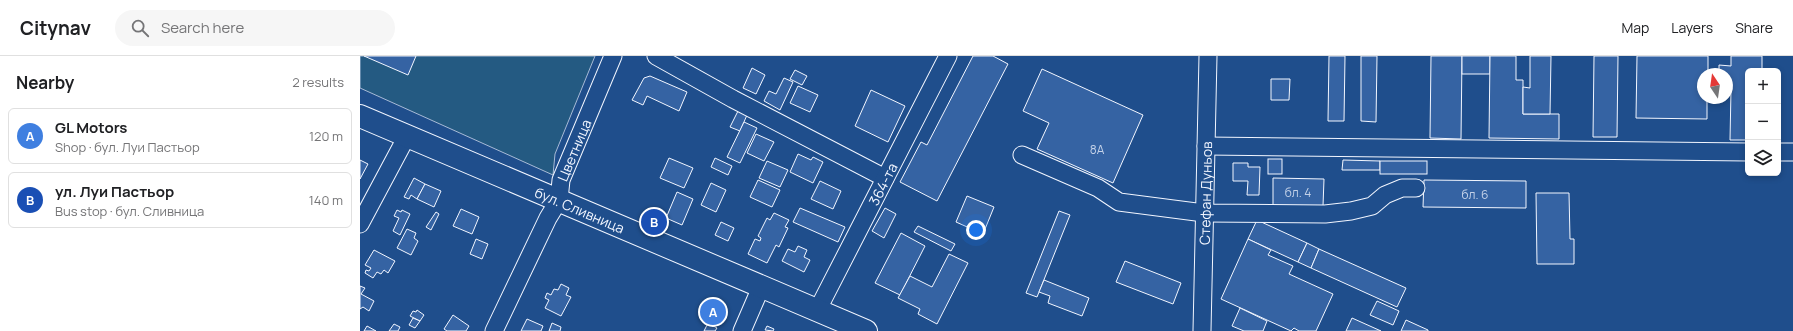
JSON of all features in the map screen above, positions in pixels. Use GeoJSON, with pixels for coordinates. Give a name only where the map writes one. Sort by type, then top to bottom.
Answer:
{"type":"FeatureCollection","features":[{"type":"Feature","properties":{"kind":"main road","name":"бул. Сливница"},"geometry":{"type":"LineString","coordinates":[[360,116],[866,331]]}},
{"type":"Feature","properties":{"kind":"street","name":"Цветница"},"geometry":{"type":"LineString","coordinates":[[494,331],[548,218],[559,200],[561,180],[613,56]]}},
{"type":"Feature","properties":{"kind":"street"},"geometry":{"type":"LineString","coordinates":[[656,56],[733,99],[885,178]]}},
{"type":"Feature","properties":{"kind":"street","name":"364-та"},"geometry":{"type":"LineString","coordinates":[[817,311],[948,56]]}},
{"type":"Feature","properties":{"kind":"street","name":"Стефан Дуньов"},"geometry":{"type":"LineString","coordinates":[[1202,331],[1208,56]]}},
{"type":"Feature","properties":{"kind":"street"},"geometry":{"type":"LineString","coordinates":[[360,224],[407,136]]}},
{"type":"Feature","properties":{"kind":"street"},"geometry":{"type":"LineString","coordinates":[[1206,146],[1745,152]]}},
{"type":"Feature","properties":{"kind":"street"},"geometry":{"type":"LineString","coordinates":[[1781,152],[1793,152]]}},
{"type":"Feature","properties":{"kind":"street"},"geometry":{"type":"LineString","coordinates":[[1022,155],[1098,188],[1119,202],[1204,213],[1325,214],[1351,211],[1372,206],[1385,195],[1402,188],[1416,188]]}},
{"type":"Feature","properties":{"kind":"street"},"geometry":{"type":"LineString","coordinates":[[742,331],[761,287]]}},
{"type":"Feature","properties":{"kind":"shaded area"},"geometry":{"type":"Polygon","coordinates":[[[360,56],[595,56],[555,154],[553,175],[360,88],[360,56]]]}},
{"type":"Feature","properties":{"kind":"building"},"geometry":{"type":"Polygon","coordinates":[[[364,56],[416,56],[408,75],[364,56]]]}},
{"type":"Feature","properties":{"kind":"building"},"geometry":{"type":"Polygon","coordinates":[[[973,56],[993,56],[1008,64],[937,201],[900,182],[921,142],[927,145],[973,56]]]}},
{"type":"Feature","properties":{"kind":"building"},"geometry":{"type":"Polygon","coordinates":[[[1329,56],[1345,56],[1344,121],[1328,121],[1329,56]]]}},
{"type":"Feature","properties":{"kind":"building"},"geometry":{"type":"Polygon","coordinates":[[[1361,56],[1377,56],[1376,122],[1361,121],[1361,56]]]}},
{"type":"Feature","properties":{"kind":"building"},"geometry":{"type":"Polygon","coordinates":[[[1431,56],[1462,56],[1461,139],[1430,138],[1431,56]]]}},
{"type":"Feature","properties":{"kind":"building"},"geometry":{"type":"Polygon","coordinates":[[[1462,56],[1490,56],[1490,74],[1462,74],[1462,56]]]}},
{"type":"Feature","properties":{"kind":"building"},"geometry":{"type":"Polygon","coordinates":[[[1490,56],[1516,56],[1516,80],[1523,80],[1523,114],[1559,114],[1559,139],[1489,138],[1490,56]]]}},
{"type":"Feature","properties":{"kind":"building"},"geometry":{"type":"Polygon","coordinates":[[[1530,56],[1551,56],[1550,114],[1523,114],[1523,87],[1530,88],[1530,56]]]}},
{"type":"Feature","properties":{"kind":"building"},"geometry":{"type":"Polygon","coordinates":[[[1594,56],[1618,56],[1617,137],[1593,137],[1594,56]]]}},
{"type":"Feature","properties":{"kind":"building"},"geometry":{"type":"Polygon","coordinates":[[[1637,56],[1708,56],[1708,68],[1697,68],[1697,104],[1707,104],[1707,119],[1636,118],[1637,56]]]}},
{"type":"Feature","properties":{"kind":"building"},"geometry":{"type":"Polygon","coordinates":[[[1731,56],[1762,56],[1762,68],[1745,68],[1745,140],[1730,140],[1731,104],[1733,104],[1733,68],[1719,68],[1719,65],[1731,66],[1731,56]]]}},
{"type":"Feature","properties":{"kind":"building"},"geometry":{"type":"Polygon","coordinates":[[[752,68],[765,75],[756,94],[743,88],[752,68]]]}},
{"type":"Feature","properties":{"kind":"building"},"geometry":{"type":"Polygon","coordinates":[[[1042,69],[1143,115],[1113,183],[1037,149],[1049,123],[1023,111],[1042,69]]]}},
{"type":"Feature","properties":{"kind":"building"},"geometry":{"type":"Polygon","coordinates":[[[795,70],[807,76],[802,85],[790,79],[795,70]]]}},
{"type":"Feature","properties":{"kind":"building"},"geometry":{"type":"Polygon","coordinates":[[[650,76],[687,92],[679,111],[647,96],[643,105],[632,100],[644,78],[650,76]]]}},
{"type":"Feature","properties":{"kind":"building"},"geometry":{"type":"Polygon","coordinates":[[[784,78],[793,82],[780,110],[764,101],[769,91],[776,94],[784,78]]]}},
{"type":"Feature","properties":{"kind":"building"},"geometry":{"type":"Polygon","coordinates":[[[1271,79],[1290,79],[1289,100],[1271,100],[1271,79]]]}},
{"type":"Feature","properties":{"kind":"building"},"geometry":{"type":"Polygon","coordinates":[[[798,86],[818,95],[810,112],[790,103],[798,86]]]}},
{"type":"Feature","properties":{"kind":"building"},"geometry":{"type":"Polygon","coordinates":[[[871,90],[905,106],[888,142],[855,126],[871,90]]]}},
{"type":"Feature","properties":{"kind":"building"},"geometry":{"type":"Polygon","coordinates":[[[738,111],[747,115],[740,131],[730,127],[738,111]]]}},
{"type":"Feature","properties":{"kind":"building"},"geometry":{"type":"Polygon","coordinates":[[[744,122],[757,128],[740,163],[727,157],[744,122]]]}},
{"type":"Feature","properties":{"kind":"building"},"geometry":{"type":"Polygon","coordinates":[[[756,134],[774,142],[764,161],[747,153],[756,134]]]}},
{"type":"Feature","properties":{"kind":"building"},"geometry":{"type":"Polygon","coordinates":[[[798,154],[811,160],[813,157],[823,162],[813,183],[790,172],[798,154]]]}},
{"type":"Feature","properties":{"kind":"building"},"geometry":{"type":"Polygon","coordinates":[[[669,158],[693,168],[684,188],[660,178],[669,158]]]}},
{"type":"Feature","properties":{"kind":"building"},"geometry":{"type":"Polygon","coordinates":[[[715,158],[732,166],[728,175],[711,167],[715,158]]]}},
{"type":"Feature","properties":{"kind":"building"},"geometry":{"type":"Polygon","coordinates":[[[1268,159],[1282,159],[1282,174],[1268,174],[1268,159]]]}},
{"type":"Feature","properties":{"kind":"building"},"geometry":{"type":"Polygon","coordinates":[[[360,160],[368,164],[360,179],[360,160]]]}},
{"type":"Feature","properties":{"kind":"building"},"geometry":{"type":"Polygon","coordinates":[[[1343,160],[1380,161],[1380,170],[1342,170],[1343,160]]]}},
{"type":"Feature","properties":{"kind":"building"},"geometry":{"type":"Polygon","coordinates":[[[767,161],[788,170],[780,187],[759,178],[767,161]]]}},
{"type":"Feature","properties":{"kind":"building"},"geometry":{"type":"Polygon","coordinates":[[[1380,161],[1427,161],[1427,174],[1380,174],[1380,161]]]}},
{"type":"Feature","properties":{"kind":"building"},"geometry":{"type":"Polygon","coordinates":[[[1233,163],[1248,163],[1248,167],[1260,167],[1259,195],[1247,195],[1248,181],[1233,181],[1233,163]]]}},
{"type":"Feature","properties":{"kind":"building"},"geometry":{"type":"Polygon","coordinates":[[[414,178],[425,184],[417,199],[411,195],[409,199],[404,197],[414,178]]]}},
{"type":"Feature","properties":{"kind":"building"},"geometry":{"type":"Polygon","coordinates":[[[1273,178],[1324,179],[1323,206],[1273,206],[1273,178]]]}},
{"type":"Feature","properties":{"kind":"building"},"geometry":{"type":"Polygon","coordinates":[[[758,180],[780,190],[772,207],[750,197],[758,180]]]}},
{"type":"Feature","properties":{"kind":"building"},"geometry":{"type":"Polygon","coordinates":[[[1424,180],[1526,181],[1526,208],[1423,207],[1424,180]]]}},
{"type":"Feature","properties":{"kind":"building"},"geometry":{"type":"Polygon","coordinates":[[[820,181],[841,191],[833,209],[811,199],[820,181]]]}},
{"type":"Feature","properties":{"kind":"building"},"geometry":{"type":"Polygon","coordinates":[[[711,183],[726,190],[716,212],[701,205],[711,183]]]}},
{"type":"Feature","properties":{"kind":"building"},"geometry":{"type":"Polygon","coordinates":[[[425,184],[441,191],[434,207],[417,199],[425,184]]]}},
{"type":"Feature","properties":{"kind":"building"},"geometry":{"type":"Polygon","coordinates":[[[677,192],[693,199],[682,225],[666,218],[677,192]]]}},
{"type":"Feature","properties":{"kind":"building"},"geometry":{"type":"Polygon","coordinates":[[[1536,193],[1569,193],[1570,239],[1574,239],[1574,264],[1537,264],[1536,193]]]}},
{"type":"Feature","properties":{"kind":"building"},"geometry":{"type":"Polygon","coordinates":[[[967,196],[994,207],[983,234],[956,222],[967,196]]]}},
{"type":"Feature","properties":{"kind":"building"},"geometry":{"type":"Polygon","coordinates":[[[800,208],[845,227],[838,242],[793,222],[800,208]]]}},
{"type":"Feature","properties":{"kind":"building"},"geometry":{"type":"Polygon","coordinates":[[[885,208],[896,214],[884,238],[872,231],[885,208]]]}},
{"type":"Feature","properties":{"kind":"building"},"geometry":{"type":"Polygon","coordinates":[[[461,209],[479,217],[472,234],[453,226],[461,209]]]}},
{"type":"Feature","properties":{"kind":"building"},"geometry":{"type":"Polygon","coordinates":[[[397,210],[401,212],[402,210],[410,214],[400,235],[393,231],[399,218],[394,216],[397,210]]]}},
{"type":"Feature","properties":{"kind":"building"},"geometry":{"type":"Polygon","coordinates":[[[1059,211],[1070,215],[1037,297],[1026,293],[1059,211]]]}},
{"type":"Feature","properties":{"kind":"building"},"geometry":{"type":"Polygon","coordinates":[[[436,212],[439,214],[431,230],[426,227],[436,212]]]}},
{"type":"Feature","properties":{"kind":"building"},"geometry":{"type":"Polygon","coordinates":[[[774,213],[789,220],[785,227],[788,228],[779,247],[776,245],[767,263],[748,254],[755,239],[760,241],[761,238],[758,236],[767,218],[770,220],[774,213]]]}},
{"type":"Feature","properties":{"kind":"building"},"geometry":{"type":"Polygon","coordinates":[[[1257,220],[1307,243],[1298,262],[1248,239],[1257,220]]]}},
{"type":"Feature","properties":{"kind":"building"},"geometry":{"type":"Polygon","coordinates":[[[721,222],[734,228],[728,241],[715,235],[721,222]]]}},
{"type":"Feature","properties":{"kind":"building"},"geometry":{"type":"Polygon","coordinates":[[[918,226],[955,244],[951,251],[914,232],[918,226]]]}},
{"type":"Feature","properties":{"kind":"building"},"geometry":{"type":"Polygon","coordinates":[[[407,229],[416,233],[414,238],[418,241],[411,255],[397,248],[407,229]]]}},
{"type":"Feature","properties":{"kind":"building"},"geometry":{"type":"Polygon","coordinates":[[[901,233],[925,246],[900,295],[875,283],[901,233]]]}},
{"type":"Feature","properties":{"kind":"building"},"geometry":{"type":"Polygon","coordinates":[[[476,239],[488,244],[482,259],[470,254],[476,239]]]}},
{"type":"Feature","properties":{"kind":"building"},"geometry":{"type":"Polygon","coordinates":[[[1248,239],[1271,250],[1268,255],[1293,266],[1289,274],[1333,294],[1316,331],[1299,331],[1294,328],[1291,331],[1221,299],[1248,239]]]}},
{"type":"Feature","properties":{"kind":"building"},"geometry":{"type":"Polygon","coordinates":[[[1307,243],[1319,249],[1311,268],[1298,262],[1307,243]]]}},
{"type":"Feature","properties":{"kind":"building"},"geometry":{"type":"Polygon","coordinates":[[[798,246],[807,250],[804,257],[810,260],[804,272],[782,261],[788,249],[795,252],[798,246]]]}},
{"type":"Feature","properties":{"kind":"building"},"geometry":{"type":"Polygon","coordinates":[[[1319,249],[1406,288],[1397,307],[1311,268],[1319,249]]]}},
{"type":"Feature","properties":{"kind":"building"},"geometry":{"type":"Polygon","coordinates":[[[374,250],[395,261],[388,273],[384,270],[381,274],[377,272],[373,278],[365,273],[366,270],[369,271],[371,268],[365,265],[374,250]]]}},
{"type":"Feature","properties":{"kind":"building"},"geometry":{"type":"Polygon","coordinates":[[[949,254],[968,263],[937,324],[918,314],[920,309],[898,298],[910,276],[932,287],[949,254]]]}},
{"type":"Feature","properties":{"kind":"building"},"geometry":{"type":"Polygon","coordinates":[[[1125,261],[1181,283],[1173,304],[1116,282],[1125,261]]]}},
{"type":"Feature","properties":{"kind":"building"},"geometry":{"type":"Polygon","coordinates":[[[1044,280],[1089,298],[1082,316],[1048,303],[1050,296],[1039,292],[1044,280]]]}},
{"type":"Feature","properties":{"kind":"building"},"geometry":{"type":"Polygon","coordinates":[[[561,284],[569,288],[566,295],[571,297],[561,316],[545,308],[549,300],[545,298],[547,293],[551,295],[554,289],[558,290],[561,284]]]}},
{"type":"Feature","properties":{"kind":"building"},"geometry":{"type":"Polygon","coordinates":[[[360,286],[365,288],[361,294],[374,301],[369,311],[363,307],[360,309],[360,286]]]}},
{"type":"Feature","properties":{"kind":"building"},"geometry":{"type":"Polygon","coordinates":[[[1377,301],[1399,311],[1393,325],[1370,315],[1377,301]]]}},
{"type":"Feature","properties":{"kind":"building"},"geometry":{"type":"Polygon","coordinates":[[[1240,308],[1267,321],[1263,331],[1244,331],[1232,326],[1240,308]]]}},
{"type":"Feature","properties":{"kind":"building"},"geometry":{"type":"Polygon","coordinates":[[[417,310],[424,315],[420,321],[410,316],[413,311],[416,312],[417,310]]]}},
{"type":"Feature","properties":{"kind":"building"},"geometry":{"type":"Polygon","coordinates":[[[453,315],[469,326],[466,331],[447,331],[444,329],[453,315]]]}},
{"type":"Feature","properties":{"kind":"building"},"geometry":{"type":"Polygon","coordinates":[[[413,318],[420,321],[415,328],[409,325],[413,318]]]}},
{"type":"Feature","properties":{"kind":"building"},"geometry":{"type":"Polygon","coordinates":[[[1352,318],[1381,331],[1346,331],[1352,318]]]}},
{"type":"Feature","properties":{"kind":"building"},"geometry":{"type":"Polygon","coordinates":[[[527,319],[543,326],[541,331],[521,331],[527,319]]]}},
{"type":"Feature","properties":{"kind":"building"},"geometry":{"type":"Polygon","coordinates":[[[1406,320],[1428,330],[1428,331],[1401,331],[1406,320]]]}},
{"type":"Feature","properties":{"kind":"building"},"geometry":{"type":"Polygon","coordinates":[[[552,323],[561,327],[560,331],[549,331],[552,323]]]}},
{"type":"Feature","properties":{"kind":"building"},"geometry":{"type":"Polygon","coordinates":[[[708,323],[717,328],[715,331],[704,331],[708,323]]]}},
{"type":"Feature","properties":{"kind":"building"},"geometry":{"type":"Polygon","coordinates":[[[394,324],[400,327],[398,331],[389,331],[394,324]]]}},
{"type":"Feature","properties":{"kind":"building"},"geometry":{"type":"Polygon","coordinates":[[[367,326],[376,331],[364,331],[367,326]]]}},
{"type":"Feature","properties":{"kind":"building"},"geometry":{"type":"Polygon","coordinates":[[[767,326],[774,329],[773,331],[765,330],[767,326]]]}},
{"type":"Feature","properties":{"kind":"place","name":"ул. Луи Пастьор"},"geometry":{"type":"Point","coordinates":[654,222]}},
{"type":"Feature","properties":{"kind":"place","name":"GL Motors"},"geometry":{"type":"Point","coordinates":[713,312]}}]}
